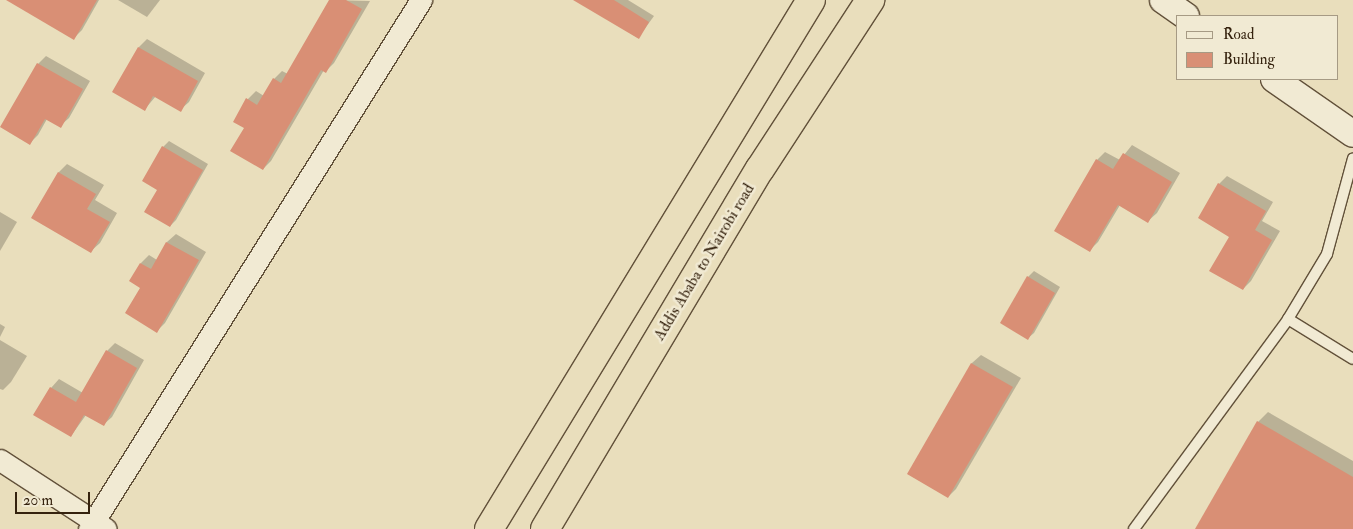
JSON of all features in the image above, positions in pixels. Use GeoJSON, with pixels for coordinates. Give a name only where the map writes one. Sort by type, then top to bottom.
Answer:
{"type":"FeatureCollection","features":[{"type":"Feature","properties":{"kind":"highway"},"geometry":{"type":"LineString","coordinates":[[489,529],[811,0]]}},
{"type":"Feature","properties":{"kind":"highway","name":"Addis Ababa to Nairobi road"},"geometry":{"type":"LineString","coordinates":[[545,529],[760,168],[870,0]]}},
{"type":"Feature","properties":{"kind":"street"},"geometry":{"type":"LineString","coordinates":[[0,460],[96,526],[421,0]]}},
{"type":"Feature","properties":{"kind":"street"},"geometry":{"type":"LineString","coordinates":[[1163,0],[1185,15]]}},
{"type":"Feature","properties":{"kind":"street"},"geometry":{"type":"LineString","coordinates":[[1275,80],[1353,134]]}},
{"type":"Feature","properties":{"kind":"lane"},"geometry":{"type":"LineString","coordinates":[[1134,529],[1288,319],[1327,254],[1353,158]]}},
{"type":"Feature","properties":{"kind":"lane"},"geometry":{"type":"LineString","coordinates":[[1288,319],[1353,359]]}},
{"type":"Feature","properties":{"kind":"building"},"geometry":{"type":"Polygon","coordinates":[[[6,0],[97,0],[74,40],[6,0]]]}},
{"type":"Feature","properties":{"kind":"building"},"geometry":{"type":"Polygon","coordinates":[[[329,0],[346,0],[362,9],[326,73],[321,70],[263,170],[230,151],[244,128],[233,122],[246,98],[257,105],[273,78],[281,83],[329,0]]]}},
{"type":"Feature","properties":{"kind":"building"},"geometry":{"type":"Polygon","coordinates":[[[573,0],[614,0],[649,22],[639,39],[573,0]]]}},
{"type":"Feature","properties":{"kind":"building"},"geometry":{"type":"Polygon","coordinates":[[[138,47],[198,81],[181,112],[153,96],[145,111],[112,92],[138,47]]]}},
{"type":"Feature","properties":{"kind":"building"},"geometry":{"type":"Polygon","coordinates":[[[37,63],[83,89],[61,128],[45,119],[30,145],[0,127],[37,63]]]}},
{"type":"Feature","properties":{"kind":"building"},"geometry":{"type":"Polygon","coordinates":[[[162,146],[203,170],[170,227],[144,212],[157,190],[142,181],[162,146]]]}},
{"type":"Feature","properties":{"kind":"building"},"geometry":{"type":"Polygon","coordinates":[[[1123,153],[1172,182],[1148,223],[1118,205],[1090,252],[1054,231],[1096,159],[1113,169],[1123,153]]]}},
{"type":"Feature","properties":{"kind":"building"},"geometry":{"type":"Polygon","coordinates":[[[58,172],[96,194],[87,209],[110,222],[91,253],[31,218],[58,172]]]}},
{"type":"Feature","properties":{"kind":"building"},"geometry":{"type":"Polygon","coordinates":[[[1218,183],[1266,211],[1255,230],[1272,240],[1243,290],[1209,271],[1229,237],[1198,218],[1218,183]]]}},
{"type":"Feature","properties":{"kind":"building"},"geometry":{"type":"Polygon","coordinates":[[[166,242],[199,260],[157,333],[125,313],[140,288],[129,281],[140,263],[151,269],[166,242]]]}},
{"type":"Feature","properties":{"kind":"building"},"geometry":{"type":"Polygon","coordinates":[[[1027,276],[1055,293],[1028,340],[1000,323],[1027,276]]]}},
{"type":"Feature","properties":{"kind":"building"},"geometry":{"type":"Polygon","coordinates":[[[106,350],[137,368],[104,426],[84,415],[71,437],[33,415],[50,387],[76,402],[106,350]]]}},
{"type":"Feature","properties":{"kind":"building"},"geometry":{"type":"Polygon","coordinates":[[[971,363],[1013,387],[948,498],[907,474],[971,363]]]}},
{"type":"Feature","properties":{"kind":"building"},"geometry":{"type":"Polygon","coordinates":[[[1257,421],[1353,477],[1353,529],[1195,529],[1257,421]]]}}]}
